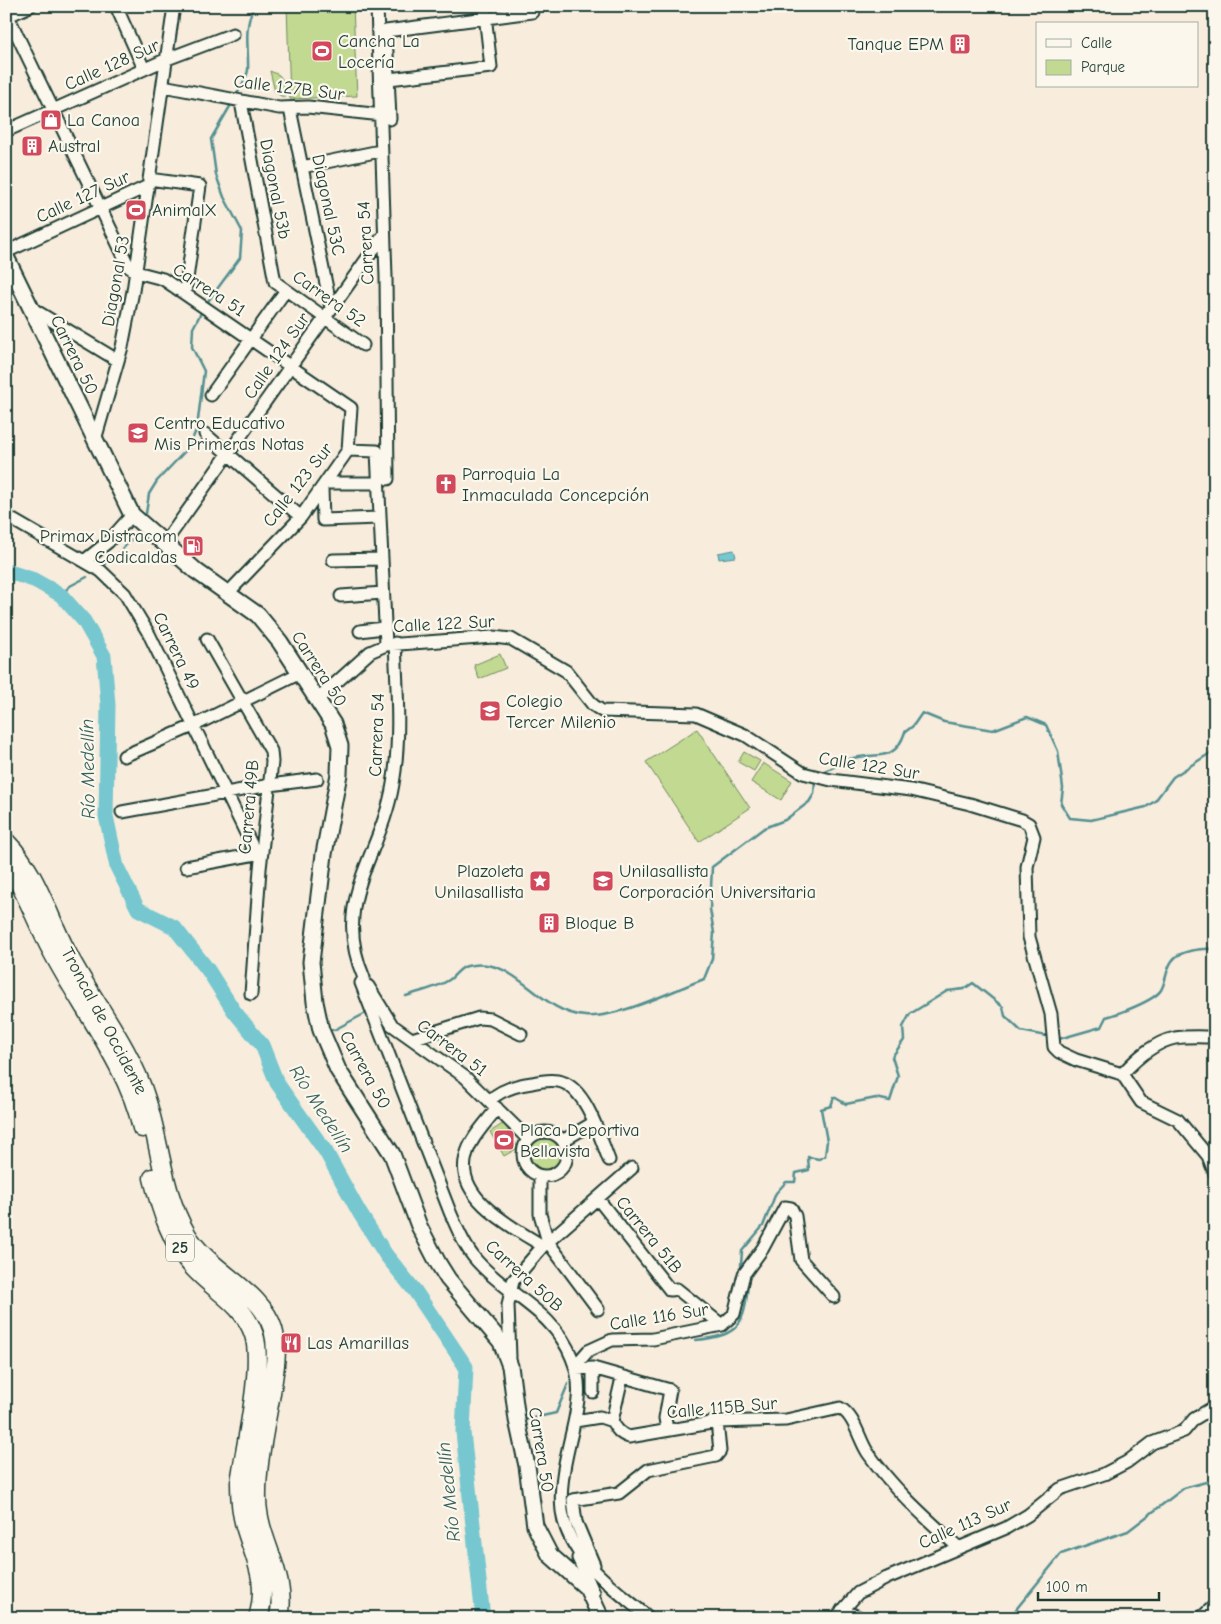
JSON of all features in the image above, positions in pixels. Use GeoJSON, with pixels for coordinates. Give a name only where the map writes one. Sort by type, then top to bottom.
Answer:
{"type":"FeatureCollection","features":[{"type":"Feature","properties":{"kind":"highway","name":"Troncal de Occidente"},"geometry":{"type":"LineString","coordinates":[[6,842],[28,870],[54,927],[141,1085],[169,1193],[186,1234],[199,1253],[256,1300],[263,1309],[272,1330],[276,1361],[260,1462],[257,1503],[279,1578],[281,1599],[279,1618]]}},
{"type":"Feature","properties":{"kind":"highway","name":"Troncal de Occidente"},"geometry":{"type":"LineString","coordinates":[[6,862],[19,881],[55,958],[118,1066],[138,1112],[159,1205],[174,1240],[192,1266],[243,1313],[254,1336],[257,1361],[240,1483],[240,1498],[246,1528],[261,1571],[263,1591],[258,1618]]}},
{"type":"Feature","properties":{"kind":"main road","name":"Carrera 50"},"geometry":{"type":"LineString","coordinates":[[6,257],[94,440],[139,522],[227,594],[258,615],[300,673],[333,724],[340,746],[340,758],[324,854],[312,954],[312,982],[321,1030],[338,1070],[392,1154],[420,1226],[438,1263],[448,1279],[501,1342],[510,1366],[535,1526],[550,1555],[587,1588],[599,1612]]}},
{"type":"Feature","properties":{"kind":"street"},"geometry":{"type":"LineString","coordinates":[[30,6],[7,15],[129,267],[136,272]]}},
{"type":"Feature","properties":{"kind":"street"},"geometry":{"type":"LineString","coordinates":[[116,6],[144,69]]}},
{"type":"Feature","properties":{"kind":"street","name":"Diagonal 53"},"geometry":{"type":"LineString","coordinates":[[94,440],[122,347],[136,272],[174,6]]}},
{"type":"Feature","properties":{"kind":"street","name":"Carrera 54"},"geometry":{"type":"LineString","coordinates":[[377,6],[386,117]]}},
{"type":"Feature","properties":{"kind":"street","name":"Carrera 54"},"geometry":{"type":"LineString","coordinates":[[353,911],[361,879],[384,820],[393,784],[397,742],[390,644],[383,628],[382,559],[379,518],[383,481],[387,310],[380,151],[386,117],[389,79],[383,6]]}},
{"type":"Feature","properties":{"kind":"street"},"geometry":{"type":"LineString","coordinates":[[389,79],[491,67],[484,6]]}},
{"type":"Feature","properties":{"kind":"street"},"geometry":{"type":"LineString","coordinates":[[386,31],[485,19],[532,9]]}},
{"type":"Feature","properties":{"kind":"street","name":"Calle 128 Sur"},"geometry":{"type":"LineString","coordinates":[[6,132],[167,59],[234,34]]}},
{"type":"Feature","properties":{"kind":"street","name":"Calle 127B Sur"},"geometry":{"type":"LineString","coordinates":[[163,86],[235,101],[290,109],[308,107],[386,117]]}},
{"type":"Feature","properties":{"kind":"street","name":"Diagonal 53b"},"geometry":{"type":"LineString","coordinates":[[235,101],[275,282]]}},
{"type":"Feature","properties":{"kind":"street","name":"Diagonal 53C"},"geometry":{"type":"LineString","coordinates":[[290,109],[328,313]]}},
{"type":"Feature","properties":{"kind":"street"},"geometry":{"type":"LineString","coordinates":[[302,167],[380,151]]}},
{"type":"Feature","properties":{"kind":"street","name":"Calle 127 Sur"},"geometry":{"type":"LineString","coordinates":[[6,252],[101,208],[149,182],[200,186],[184,292]]}},
{"type":"Feature","properties":{"kind":"street","name":"Calle 124 Sur"},"geometry":{"type":"LineString","coordinates":[[164,544],[383,236]]}},
{"type":"Feature","properties":{"kind":"street","name":"Carrera 51"},"geometry":{"type":"LineString","coordinates":[[136,272],[164,279],[351,408]]}},
{"type":"Feature","properties":{"kind":"street","name":"Carrera 52"},"geometry":{"type":"LineString","coordinates":[[275,282],[328,313],[363,345]]}},
{"type":"Feature","properties":{"kind":"street"},"geometry":{"type":"LineString","coordinates":[[211,395],[286,290]]}},
{"type":"Feature","properties":{"kind":"street"},"geometry":{"type":"LineString","coordinates":[[31,308],[117,360]]}},
{"type":"Feature","properties":{"kind":"street","name":"Calle 123 Sur"},"geometry":{"type":"LineString","coordinates":[[227,594],[301,517],[348,450],[351,408]]}},
{"type":"Feature","properties":{"kind":"street"},"geometry":{"type":"LineString","coordinates":[[205,434],[301,517]]}},
{"type":"Feature","properties":{"kind":"street","name":"Carrera 54"},"geometry":{"type":"LineString","coordinates":[[348,450],[377,451],[377,468],[383,481]]}},
{"type":"Feature","properties":{"kind":"street"},"geometry":{"type":"LineString","coordinates":[[379,518],[323,520],[324,485],[383,481]]}},
{"type":"Feature","properties":{"kind":"street","name":"Carrera 49"},"geometry":{"type":"LineString","coordinates":[[6,516],[101,571],[125,594],[150,634],[193,726],[259,854]]}},
{"type":"Feature","properties":{"kind":"street"},"geometry":{"type":"LineString","coordinates":[[84,561],[108,542],[139,522]]}},
{"type":"Feature","properties":{"kind":"street"},"geometry":{"type":"LineString","coordinates":[[333,560],[382,559]]}},
{"type":"Feature","properties":{"kind":"street"},"geometry":{"type":"LineString","coordinates":[[341,596],[383,593]]}},
{"type":"Feature","properties":{"kind":"street"},"geometry":{"type":"LineString","coordinates":[[360,630],[383,628]]}},
{"type":"Feature","properties":{"kind":"street","name":"Calle 122 Sur"},"geometry":{"type":"LineString","coordinates":[[318,700],[370,652],[390,644],[493,637],[511,639],[566,671],[592,705],[602,711],[696,714],[745,735],[803,773],[830,780],[911,790],[970,804],[1022,820],[1029,824],[1034,837],[1028,867],[1029,937],[1051,1014],[1054,1046],[1059,1052],[1076,1060],[1122,1074]]}},
{"type":"Feature","properties":{"kind":"street","name":"Carrera 49B"},"geometry":{"type":"LineString","coordinates":[[207,639],[271,751],[270,785],[259,854],[251,994]]}},
{"type":"Feature","properties":{"kind":"street"},"geometry":{"type":"LineString","coordinates":[[124,756],[193,726],[300,673]]}},
{"type":"Feature","properties":{"kind":"street"},"geometry":{"type":"LineString","coordinates":[[122,812],[270,785],[317,779]]}},
{"type":"Feature","properties":{"kind":"street"},"geometry":{"type":"LineString","coordinates":[[186,867],[259,854]]}},
{"type":"Feature","properties":{"kind":"street","name":"Carrera 50B"},"geometry":{"type":"LineString","coordinates":[[353,911],[352,945],[364,978],[361,983],[454,1221],[478,1262],[532,1306],[558,1331],[575,1368],[579,1398],[565,1465],[562,1510],[576,1549],[594,1570],[649,1618]]}},
{"type":"Feature","properties":{"kind":"street","name":"Carrera 51"},"geometry":{"type":"LineString","coordinates":[[364,978],[392,1025],[465,1077],[528,1139]]}},
{"type":"Feature","properties":{"kind":"street"},"geometry":{"type":"LineString","coordinates":[[412,1039],[479,1018],[491,1020],[522,1034]]}},
{"type":"Feature","properties":{"kind":"street"},"geometry":{"type":"LineString","coordinates":[[1215,1037],[1175,1038],[1161,1043],[1136,1059],[1122,1074],[1141,1102],[1178,1120],[1208,1156],[1215,1174]]}},
{"type":"Feature","properties":{"kind":"street"},"geometry":{"type":"LineString","coordinates":[[598,1309],[545,1244],[497,1217],[475,1196],[464,1166],[466,1155],[472,1142],[500,1091],[526,1084],[562,1082],[574,1089],[583,1099],[609,1160]]}},
{"type":"Feature","properties":{"kind":"street"},"geometry":{"type":"LineString","coordinates":[[564,1140],[593,1123]]}},
{"type":"Feature","properties":{"kind":"street"},"geometry":{"type":"LineString","coordinates":[[541,1133],[554,1134],[564,1140],[568,1158],[558,1172],[549,1176],[540,1176],[530,1170],[524,1161],[523,1149],[528,1139],[541,1133]]}},
{"type":"Feature","properties":{"kind":"street"},"geometry":{"type":"LineString","coordinates":[[510,1366],[508,1305],[513,1281],[545,1244],[632,1168]]}},
{"type":"Feature","properties":{"kind":"street"},"geometry":{"type":"LineString","coordinates":[[540,1176],[540,1214],[545,1244]]}},
{"type":"Feature","properties":{"kind":"street","name":"Carrera 51B"},"geometry":{"type":"LineString","coordinates":[[598,1199],[670,1290],[677,1289],[722,1325]]}},
{"type":"Feature","properties":{"kind":"street","name":"Calle 116 Sur"},"geometry":{"type":"LineString","coordinates":[[575,1368],[588,1352],[612,1340],[653,1338],[722,1325],[734,1314],[744,1274],[763,1248],[785,1207],[791,1208],[795,1216],[801,1260],[834,1297]]}},
{"type":"Feature","properties":{"kind":"street"},"geometry":{"type":"LineString","coordinates":[[575,1368],[593,1368],[622,1378],[670,1390],[665,1418],[668,1430]]}},
{"type":"Feature","properties":{"kind":"street"},"geometry":{"type":"LineString","coordinates":[[593,1368],[593,1392]]}},
{"type":"Feature","properties":{"kind":"street"},"geometry":{"type":"LineString","coordinates":[[575,1421],[600,1417],[612,1421],[622,1378]]}},
{"type":"Feature","properties":{"kind":"street","name":"Calle 115B Sur"},"geometry":{"type":"LineString","coordinates":[[612,1421],[615,1428],[623,1435],[629,1437],[717,1422],[786,1420],[840,1408],[848,1414],[867,1451],[897,1491],[959,1548]]}},
{"type":"Feature","properties":{"kind":"street","name":"Calle 113 Sur"},"geometry":{"type":"LineString","coordinates":[[839,1614],[858,1593],[887,1578],[1006,1528],[1028,1515],[1060,1489],[1111,1470],[1152,1444],[1184,1431],[1194,1419],[1209,1410],[1215,1409]]}},
{"type":"Feature","properties":{"kind":"street"},"geometry":{"type":"LineString","coordinates":[[594,1570],[594,1563],[576,1522],[573,1501],[619,1492],[648,1470],[716,1456],[720,1451],[717,1422]]}},
{"type":"Feature","properties":{"kind":"street"},"geometry":{"type":"LineString","coordinates":[[576,1549],[593,1588],[599,1612]]}},
{"type":"Feature","properties":{"kind":"street"},"geometry":{"type":"LineString","coordinates":[[1201,1618],[1215,1605]]}},
{"type":"Feature","properties":{"kind":"street"},"geometry":{"type":"LineString","coordinates":[[839,1614],[861,1618]]}},
{"type":"Feature","properties":{"kind":"green space","name":"Cancha La Locería"},"geometry":{"type":"Polygon","coordinates":[[[287,6],[353,6],[357,96],[290,99],[287,6]]]}},
{"type":"Feature","properties":{"kind":"green space"},"geometry":{"type":"Polygon","coordinates":[[[270,71],[279,75],[285,83],[284,98],[275,92],[270,71]]]}},
{"type":"Feature","properties":{"kind":"green space"},"geometry":{"type":"Polygon","coordinates":[[[500,654],[506,668],[479,679],[474,665],[500,654]]]}},
{"type":"Feature","properties":{"kind":"green space"},"geometry":{"type":"Polygon","coordinates":[[[697,729],[750,808],[699,842],[646,762],[697,729]]]}},
{"type":"Feature","properties":{"kind":"green space"},"geometry":{"type":"Polygon","coordinates":[[[744,752],[760,761],[754,771],[738,762],[744,752]]]}},
{"type":"Feature","properties":{"kind":"green space"},"geometry":{"type":"Polygon","coordinates":[[[763,763],[792,781],[781,800],[751,782],[763,763]]]}},
{"type":"Feature","properties":{"kind":"green space","name":"Placa Deportiva Bellavista"},"geometry":{"type":"Polygon","coordinates":[[[504,1123],[518,1148],[504,1156],[490,1132],[504,1123]]]}},
{"type":"Feature","properties":{"kind":"green space"},"geometry":{"type":"Polygon","coordinates":[[[551,1139],[562,1143],[563,1150],[560,1161],[553,1170],[542,1169],[534,1164],[528,1150],[528,1144],[534,1140],[551,1139]]]}},
{"type":"Feature","properties":{"kind":"water"},"geometry":{"type":"Polygon","coordinates":[[[734,550],[736,557],[719,559],[718,553],[734,550]]]}},
{"type":"Feature","properties":{"kind":"waterway"},"geometry":{"type":"LineString","coordinates":[[236,96],[248,70],[248,30],[254,6]]}},
{"type":"Feature","properties":{"kind":"waterway"},"geometry":{"type":"LineString","coordinates":[[206,304],[240,258],[242,231],[224,197],[216,175],[211,139],[232,103]]}},
{"type":"Feature","properties":{"kind":"waterway"},"geometry":{"type":"LineString","coordinates":[[145,520],[149,494],[157,481],[189,447],[197,428],[204,371],[192,347],[193,328],[202,311]]}},
{"type":"Feature","properties":{"kind":"waterway"},"geometry":{"type":"LineString","coordinates":[[103,565],[118,554],[140,530]]}},
{"type":"Feature","properties":{"kind":"waterway","name":"Río Medellín"},"geometry":{"type":"LineString","coordinates":[[6,571],[34,580],[61,595],[84,621],[104,656],[108,705],[106,816],[117,867],[138,909],[174,927],[208,970],[234,1011],[262,1045],[277,1083],[326,1152],[359,1212],[386,1255],[415,1291],[466,1367],[463,1432],[483,1618]]}},
{"type":"Feature","properties":{"kind":"waterway"},"geometry":{"type":"LineString","coordinates":[[61,595],[70,586],[87,577]]}},
{"type":"Feature","properties":{"kind":"waterway"},"geometry":{"type":"LineString","coordinates":[[821,772],[850,759],[890,753],[901,742],[905,732],[913,726],[922,713],[944,722],[993,730],[1027,717],[1046,725],[1058,751],[1063,788],[1061,804],[1070,818],[1091,820],[1146,807],[1155,801],[1173,777],[1215,750]]}},
{"type":"Feature","properties":{"kind":"waterway"},"geometry":{"type":"LineString","coordinates":[[406,996],[444,983],[464,967],[484,965],[499,968],[513,975],[553,1005],[568,1012],[585,1016],[598,1016],[628,1009],[704,979],[712,959],[714,933],[710,909],[712,867],[764,828],[785,820],[809,802],[814,794],[815,781]]}},
{"type":"Feature","properties":{"kind":"waterway"},"geometry":{"type":"LineString","coordinates":[[1059,1039],[1101,1027],[1106,1017],[1144,1003],[1157,994],[1161,990],[1170,964],[1180,954],[1198,949],[1215,949]]}},
{"type":"Feature","properties":{"kind":"waterway"},"geometry":{"type":"LineString","coordinates":[[744,1269],[741,1265],[742,1251],[763,1226],[776,1193],[786,1182],[795,1182],[796,1173],[809,1170],[808,1157],[819,1159],[825,1156],[827,1141],[821,1109],[831,1106],[834,1097],[846,1104],[876,1098],[890,1101],[898,1076],[892,1057],[904,1040],[903,1027],[910,1014],[947,991],[964,989],[973,983],[1003,1007],[1005,1016],[1021,1031],[1046,1036]]}},
{"type":"Feature","properties":{"kind":"waterway"},"geometry":{"type":"LineString","coordinates":[[327,1028],[334,1030],[366,1013]]}},
{"type":"Feature","properties":{"kind":"waterway"},"geometry":{"type":"LineString","coordinates":[[696,1340],[722,1335],[737,1326],[745,1309],[748,1282]]}},
{"type":"Feature","properties":{"kind":"waterway"},"geometry":{"type":"LineString","coordinates":[[524,1420],[556,1413],[568,1384]]}},
{"type":"Feature","properties":{"kind":"waterway"},"geometry":{"type":"LineString","coordinates":[[1009,1618],[1061,1554],[1128,1531],[1184,1488],[1206,1482],[1215,1488]]}},
{"type":"Feature","properties":{"kind":"place","name":"Tanque EPM"},"geometry":{"type":"Point","coordinates":[960,44]}},
{"type":"Feature","properties":{"kind":"place","name":"Cancha La Locería"},"geometry":{"type":"Point","coordinates":[322,51]}},
{"type":"Feature","properties":{"kind":"place","name":"La Canoa"},"geometry":{"type":"Point","coordinates":[51,120]}},
{"type":"Feature","properties":{"kind":"place","name":"Austral"},"geometry":{"type":"Point","coordinates":[32,146]}},
{"type":"Feature","properties":{"kind":"place","name":"AnimalX"},"geometry":{"type":"Point","coordinates":[136,210]}},
{"type":"Feature","properties":{"kind":"place","name":"Centro Educativo Mis Primeras Notas"},"geometry":{"type":"Point","coordinates":[138,433]}},
{"type":"Feature","properties":{"kind":"place","name":"Parroquia La Inmaculada Concepción"},"geometry":{"type":"Point","coordinates":[446,484]}},
{"type":"Feature","properties":{"kind":"place","name":"Primax Distracom Codicaldas"},"geometry":{"type":"Point","coordinates":[193,546]}},
{"type":"Feature","properties":{"kind":"place","name":"Colegio Tercer Milenio"},"geometry":{"type":"Point","coordinates":[490,711]}},
{"type":"Feature","properties":{"kind":"place","name":"Plazoleta Unilasallista"},"geometry":{"type":"Point","coordinates":[540,881]}},
{"type":"Feature","properties":{"kind":"place","name":"Unilasallista Corporación Universitaria"},"geometry":{"type":"Point","coordinates":[603,881]}},
{"type":"Feature","properties":{"kind":"place","name":"Bloque B"},"geometry":{"type":"Point","coordinates":[549,923]}},
{"type":"Feature","properties":{"kind":"place","name":"Placa Deportiva Bellavista"},"geometry":{"type":"Point","coordinates":[504,1140]}},
{"type":"Feature","properties":{"kind":"place","name":"Las Amarillas"},"geometry":{"type":"Point","coordinates":[291,1343]}}]}
